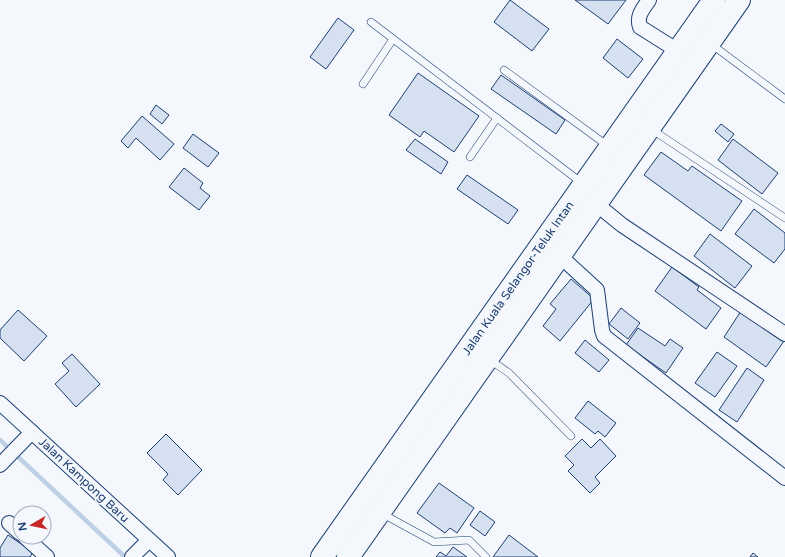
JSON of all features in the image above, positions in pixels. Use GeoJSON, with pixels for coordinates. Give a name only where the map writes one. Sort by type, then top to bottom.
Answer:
{"type":"FeatureCollection","features":[{"type":"Feature","properties":{"kind":"highway","name":"Jalan Kuala Selangor-Teluk Intan"},"geometry":{"type":"LineString","coordinates":[[322,557],[714,0]]}},
{"type":"Feature","properties":{"kind":"highway","name":"Jalan Kuala Selangor-Teluk Intan"},"geometry":{"type":"LineString","coordinates":[[348,557],[595,203],[739,0]]}},
{"type":"Feature","properties":{"kind":"street"},"geometry":{"type":"LineString","coordinates":[[649,0],[638,18],[640,27],[678,52]]}},
{"type":"Feature","properties":{"kind":"street"},"geometry":{"type":"LineString","coordinates":[[595,203],[622,225],[785,334]]}},
{"type":"Feature","properties":{"kind":"street"},"geometry":{"type":"LineString","coordinates":[[559,255],[597,290],[604,336],[785,478]]}},
{"type":"Feature","properties":{"kind":"street","name":"Jalan Kampong Baru"},"geometry":{"type":"LineString","coordinates":[[0,403],[168,557]]}},
{"type":"Feature","properties":{"kind":"street"},"geometry":{"type":"LineString","coordinates":[[4,461],[32,432]]}},
{"type":"Feature","properties":{"kind":"street"},"geometry":{"type":"LineString","coordinates":[[135,555],[149,540]]}},
{"type":"Feature","properties":{"kind":"street"},"geometry":{"type":"LineString","coordinates":[[34,545],[47,557]]}},
{"type":"Feature","properties":{"kind":"lane"},"geometry":{"type":"LineString","coordinates":[[371,22],[584,185]]}},
{"type":"Feature","properties":{"kind":"lane"},"geometry":{"type":"LineString","coordinates":[[363,84],[393,38]]}},
{"type":"Feature","properties":{"kind":"lane"},"geometry":{"type":"LineString","coordinates":[[709,43],[785,98]]}},
{"type":"Feature","properties":{"kind":"lane"},"geometry":{"type":"LineString","coordinates":[[504,70],[610,147]]}},
{"type":"Feature","properties":{"kind":"lane"},"geometry":{"type":"LineString","coordinates":[[470,156],[497,118]]}},
{"type":"Feature","properties":{"kind":"lane"},"geometry":{"type":"LineString","coordinates":[[649,128],[785,218]]}},
{"type":"Feature","properties":{"kind":"lane"},"geometry":{"type":"LineString","coordinates":[[487,358],[509,373],[571,436]]}},
{"type":"Feature","properties":{"kind":"lane"},"geometry":{"type":"LineString","coordinates":[[380,512],[434,542],[469,540],[486,557]]}},
{"type":"Feature","properties":{"kind":"building"},"geometry":{"type":"Polygon","coordinates":[[[510,0],[549,29],[532,51],[494,22],[510,0]]]}},
{"type":"Feature","properties":{"kind":"building"},"geometry":{"type":"Polygon","coordinates":[[[575,0],[626,0],[608,24],[575,0]]]}},
{"type":"Feature","properties":{"kind":"building"},"geometry":{"type":"Polygon","coordinates":[[[338,18],[354,30],[326,69],[310,57],[338,18]]]}},
{"type":"Feature","properties":{"kind":"building"},"geometry":{"type":"Polygon","coordinates":[[[617,39],[643,59],[628,78],[603,58],[617,39]]]}},
{"type":"Feature","properties":{"kind":"building"},"geometry":{"type":"Polygon","coordinates":[[[418,73],[479,116],[454,152],[424,131],[420,137],[389,115],[418,73]]]}},
{"type":"Feature","properties":{"kind":"building"},"geometry":{"type":"Polygon","coordinates":[[[501,75],[565,120],[556,134],[491,89],[501,75]]]}},
{"type":"Feature","properties":{"kind":"building"},"geometry":{"type":"Polygon","coordinates":[[[156,105],[169,115],[162,124],[150,114],[156,105]]]}},
{"type":"Feature","properties":{"kind":"building"},"geometry":{"type":"Polygon","coordinates":[[[142,116],[174,144],[160,160],[136,138],[128,148],[121,141],[142,116]]]}},
{"type":"Feature","properties":{"kind":"building"},"geometry":{"type":"Polygon","coordinates":[[[721,124],[734,134],[728,142],[715,131],[721,124]]]}},
{"type":"Feature","properties":{"kind":"building"},"geometry":{"type":"Polygon","coordinates":[[[193,134],[219,153],[208,167],[183,148],[193,134]]]}},
{"type":"Feature","properties":{"kind":"building"},"geometry":{"type":"Polygon","coordinates":[[[415,139],[448,162],[441,174],[406,150],[415,139]]]}},
{"type":"Feature","properties":{"kind":"building"},"geometry":{"type":"Polygon","coordinates":[[[733,139],[778,173],[762,194],[718,160],[733,139]]]}},
{"type":"Feature","properties":{"kind":"building"},"geometry":{"type":"Polygon","coordinates":[[[661,152],[688,171],[692,166],[742,201],[721,231],[644,175],[661,152]]]}},
{"type":"Feature","properties":{"kind":"building"},"geometry":{"type":"Polygon","coordinates":[[[184,168],[203,183],[200,188],[210,196],[199,210],[169,187],[184,168]]]}},
{"type":"Feature","properties":{"kind":"building"},"geometry":{"type":"Polygon","coordinates":[[[467,175],[518,210],[508,224],[457,189],[467,175]]]}},
{"type":"Feature","properties":{"kind":"building"},"geometry":{"type":"Polygon","coordinates":[[[754,209],[785,233],[785,249],[774,263],[735,234],[754,209]]]}},
{"type":"Feature","properties":{"kind":"building"},"geometry":{"type":"Polygon","coordinates":[[[710,234],[752,266],[735,288],[694,256],[710,234]]]}},
{"type":"Feature","properties":{"kind":"building"},"geometry":{"type":"Polygon","coordinates":[[[672,267],[699,287],[697,290],[721,308],[706,329],[655,291],[672,267]]]}},
{"type":"Feature","properties":{"kind":"building"},"geometry":{"type":"Polygon","coordinates":[[[571,279],[594,299],[560,341],[543,326],[556,309],[550,304],[571,279]]]}},
{"type":"Feature","properties":{"kind":"building"},"geometry":{"type":"Polygon","coordinates":[[[621,308],[640,323],[628,339],[609,324],[621,308]]]}},
{"type":"Feature","properties":{"kind":"building"},"geometry":{"type":"Polygon","coordinates":[[[18,310],[47,336],[24,361],[0,338],[0,330],[18,310]]]}},
{"type":"Feature","properties":{"kind":"building"},"geometry":{"type":"Polygon","coordinates":[[[741,311],[784,341],[766,367],[724,337],[741,311]]]}},
{"type":"Feature","properties":{"kind":"building"},"geometry":{"type":"Polygon","coordinates":[[[638,328],[665,346],[670,339],[683,348],[666,373],[626,345],[638,328]]]}},
{"type":"Feature","properties":{"kind":"building"},"geometry":{"type":"Polygon","coordinates":[[[585,340],[609,360],[599,372],[575,353],[585,340]]]}},
{"type":"Feature","properties":{"kind":"building"},"geometry":{"type":"Polygon","coordinates":[[[717,352],[737,366],[715,397],[695,383],[717,352]]]}},
{"type":"Feature","properties":{"kind":"building"},"geometry":{"type":"Polygon","coordinates":[[[72,354],[100,384],[76,407],[55,384],[69,371],[62,363],[72,354]]]}},
{"type":"Feature","properties":{"kind":"building"},"geometry":{"type":"Polygon","coordinates":[[[747,368],[764,380],[737,422],[719,410],[747,368]]]}},
{"type":"Feature","properties":{"kind":"building"},"geometry":{"type":"Polygon","coordinates":[[[588,401],[616,423],[605,437],[598,431],[595,434],[575,418],[588,401]]]}},
{"type":"Feature","properties":{"kind":"building"},"geometry":{"type":"Polygon","coordinates":[[[166,434],[202,470],[178,495],[163,480],[168,474],[147,453],[166,434]]]}},
{"type":"Feature","properties":{"kind":"building"},"geometry":{"type":"Polygon","coordinates":[[[582,439],[591,448],[600,439],[616,456],[595,477],[600,483],[590,493],[568,471],[574,465],[565,456],[582,439]]]}},
{"type":"Feature","properties":{"kind":"building"},"geometry":{"type":"Polygon","coordinates":[[[439,483],[474,508],[457,533],[450,528],[445,533],[417,513],[439,483]]]}},
{"type":"Feature","properties":{"kind":"building"},"geometry":{"type":"Polygon","coordinates":[[[480,511],[495,522],[485,536],[470,525],[480,511]]]}},
{"type":"Feature","properties":{"kind":"building"},"geometry":{"type":"Polygon","coordinates":[[[8,535],[12,538],[12,545],[23,545],[33,552],[30,557],[0,557],[0,548],[8,535]]]}},
{"type":"Feature","properties":{"kind":"building"},"geometry":{"type":"Polygon","coordinates":[[[509,535],[538,557],[493,557],[509,535]]]}},
{"type":"Feature","properties":{"kind":"building"},"geometry":{"type":"Polygon","coordinates":[[[453,547],[467,557],[436,557],[440,552],[446,556],[453,547]]]}},
{"type":"Feature","properties":{"kind":"building"},"geometry":{"type":"Polygon","coordinates":[[[753,553],[758,557],[750,557],[753,553]]]}},
{"type":"Feature","properties":{"kind":"waterway"},"geometry":{"type":"LineString","coordinates":[[0,440],[125,557]]}}]}
